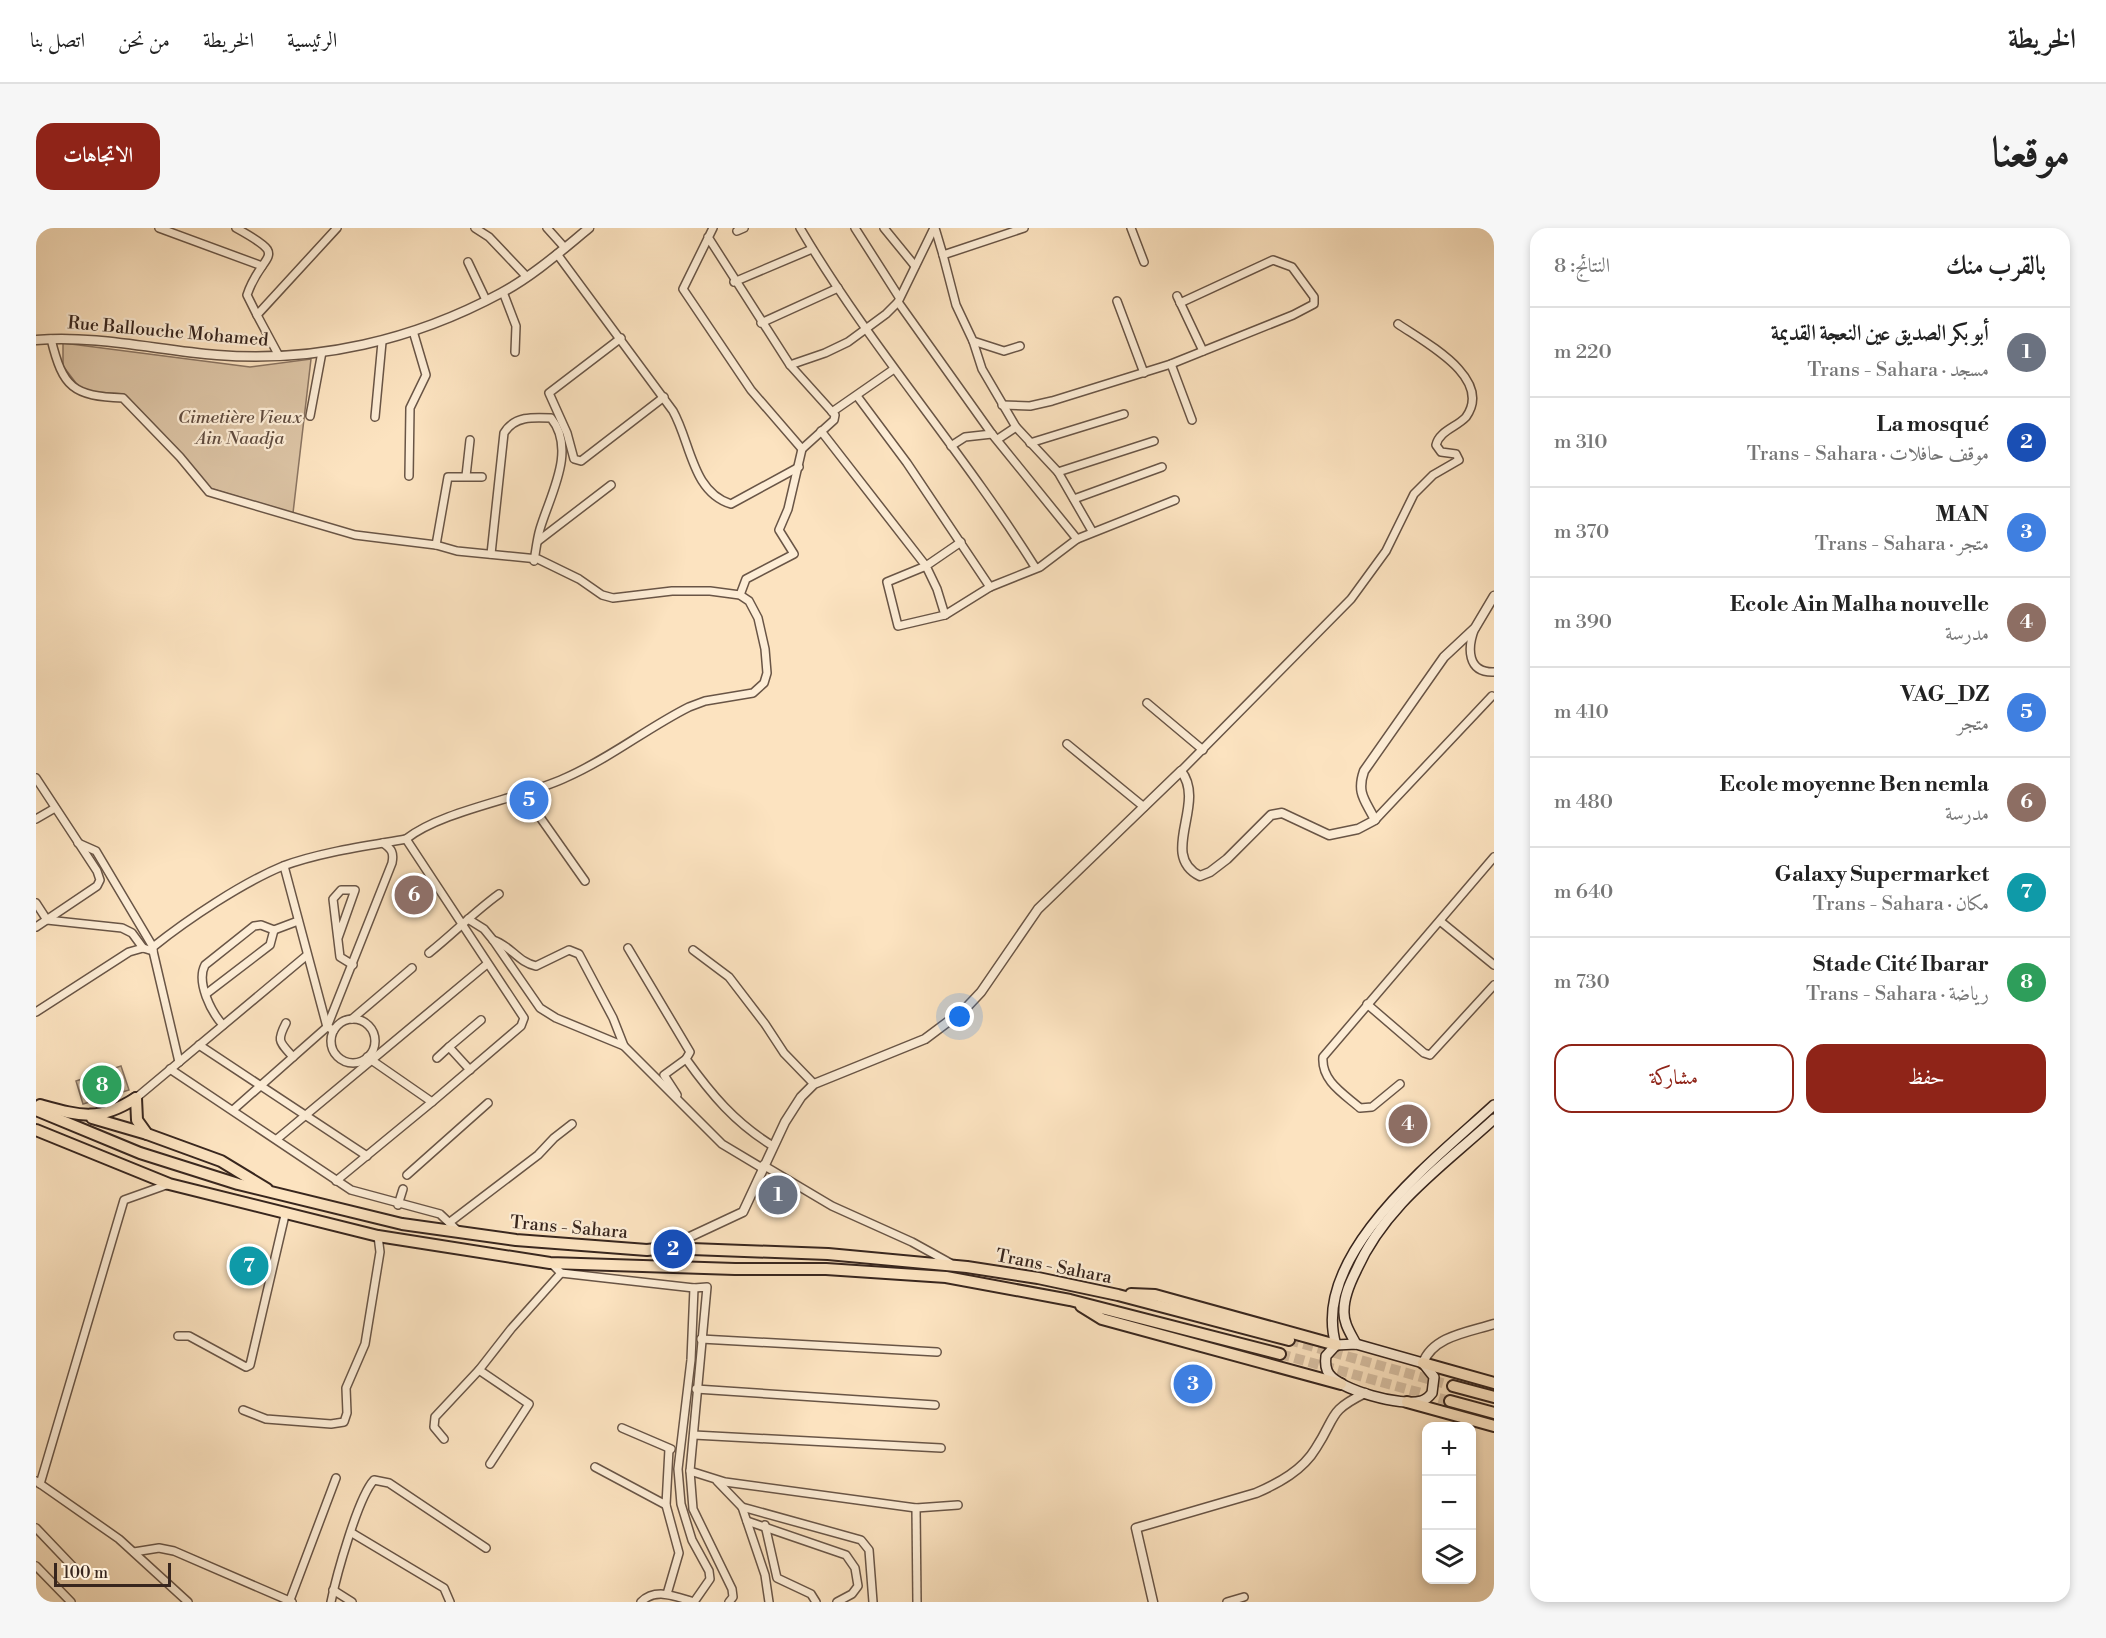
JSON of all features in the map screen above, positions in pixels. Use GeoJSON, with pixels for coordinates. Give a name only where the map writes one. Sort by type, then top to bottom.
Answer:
{"type":"FeatureCollection","features":[{"type":"Feature","properties":{"kind":"highway"},"geometry":{"type":"LineString","coordinates":[[88,1116],[113,1111],[136,1098],[137,1120],[147,1134]]}},
{"type":"Feature","properties":{"kind":"highway"},"geometry":{"type":"LineString","coordinates":[[36,1104],[88,1116],[147,1134],[221,1161],[274,1194]]}},
{"type":"Feature","properties":{"kind":"highway","name":"Trans - Sahara"},"geometry":{"type":"LineString","coordinates":[[36,1110],[140,1153],[274,1194],[402,1224],[551,1243],[647,1250],[665,1248],[828,1254],[955,1266],[1038,1278],[1118,1295],[1289,1340]]}},
{"type":"Feature","properties":{"kind":"highway","name":"Trans - Sahara"},"geometry":{"type":"LineString","coordinates":[[37,1134],[169,1184],[285,1215],[378,1236],[550,1263],[890,1272],[979,1281],[1070,1300],[1280,1354]]}},
{"type":"Feature","properties":{"kind":"highway"},"geometry":{"type":"LineString","coordinates":[[1118,1295],[1155,1295],[1336,1345]]}},
{"type":"Feature","properties":{"kind":"highway"},"geometry":{"type":"LineString","coordinates":[[1070,1300],[1102,1319],[1341,1384]]}},
{"type":"Feature","properties":{"kind":"highway"},"geometry":{"type":"LineString","coordinates":[[1423,1363],[1494,1383]]}},
{"type":"Feature","properties":{"kind":"highway"},"geometry":{"type":"LineString","coordinates":[[1453,1386],[1494,1397]]}},
{"type":"Feature","properties":{"kind":"highway"},"geometry":{"type":"LineString","coordinates":[[1450,1401],[1494,1413]]}},
{"type":"Feature","properties":{"kind":"highway"},"geometry":{"type":"LineString","coordinates":[[1407,1402],[1494,1426]]}},
{"type":"Feature","properties":{"kind":"main road"},"geometry":{"type":"LineString","coordinates":[[1336,1345],[1333,1322],[1340,1284],[1362,1242],[1402,1189],[1494,1105]]}},
{"type":"Feature","properties":{"kind":"main road"},"geometry":{"type":"LineString","coordinates":[[1356,1344],[1346,1325],[1344,1310],[1352,1280],[1368,1247],[1412,1190],[1494,1119]]}},
{"type":"Feature","properties":{"kind":"main road"},"geometry":{"type":"LineString","coordinates":[[1356,1344],[1423,1363],[1434,1377],[1432,1394],[1422,1401],[1407,1402],[1365,1393],[1341,1384],[1330,1376],[1325,1364],[1330,1349],[1336,1345],[1356,1344]]}},
{"type":"Feature","properties":{"kind":"street"},"geometry":{"type":"LineString","coordinates":[[159,228],[262,266]]}},
{"type":"Feature","properties":{"kind":"street"},"geometry":{"type":"LineString","coordinates":[[236,228],[267,245],[269,257],[247,295],[279,356]]}},
{"type":"Feature","properties":{"kind":"street"},"geometry":{"type":"LineString","coordinates":[[257,315],[337,228]]}},
{"type":"Feature","properties":{"kind":"street"},"geometry":{"type":"LineString","coordinates":[[475,228],[489,237],[527,277]]}},
{"type":"Feature","properties":{"kind":"street"},"geometry":{"type":"LineString","coordinates":[[547,228],[565,248]]}},
{"type":"Feature","properties":{"kind":"street","name":"Rue Ballouche Mohamed"},"geometry":{"type":"LineString","coordinates":[[36,340],[104,340],[213,355],[279,356],[322,352],[382,342],[503,292],[527,277],[589,228]]}},
{"type":"Feature","properties":{"kind":"street"},"geometry":{"type":"LineString","coordinates":[[713,228],[683,289],[751,390],[802,449]]}},
{"type":"Feature","properties":{"kind":"street"},"geometry":{"type":"LineString","coordinates":[[800,228],[866,329],[1003,516],[1035,567]]}},
{"type":"Feature","properties":{"kind":"street"},"geometry":{"type":"LineString","coordinates":[[855,228],[898,300],[995,436],[1077,539]]}},
{"type":"Feature","properties":{"kind":"street"},"geometry":{"type":"LineString","coordinates":[[884,228],[915,266]]}},
{"type":"Feature","properties":{"kind":"street"},"geometry":{"type":"LineString","coordinates":[[790,365],[825,353],[866,329],[898,300],[935,228]]}},
{"type":"Feature","properties":{"kind":"street"},"geometry":{"type":"LineString","coordinates":[[935,228],[956,305],[973,341],[982,369],[1016,427],[1058,472],[1092,531]]}},
{"type":"Feature","properties":{"kind":"street"},"geometry":{"type":"LineString","coordinates":[[943,255],[1024,228]]}},
{"type":"Feature","properties":{"kind":"street"},"geometry":{"type":"LineString","coordinates":[[1131,228],[1144,262]]}},
{"type":"Feature","properties":{"kind":"street"},"geometry":{"type":"LineString","coordinates":[[708,237],[761,323],[790,365],[832,412],[834,420],[802,449],[799,467],[779,530],[794,554],[746,579],[740,595]]}},
{"type":"Feature","properties":{"kind":"street"},"geometry":{"type":"LineString","coordinates":[[734,282],[812,249]]}},
{"type":"Feature","properties":{"kind":"street"},"geometry":{"type":"LineString","coordinates":[[557,254],[664,397],[684,432],[705,489],[720,501],[731,504],[799,467]]}},
{"type":"Feature","properties":{"kind":"street"},"geometry":{"type":"LineString","coordinates":[[1002,405],[1030,406],[1052,401],[1171,364],[1308,309],[1314,304],[1314,297],[1292,267],[1273,260],[1178,299],[1203,351]]}},
{"type":"Feature","properties":{"kind":"street"},"geometry":{"type":"LineString","coordinates":[[468,262],[486,300]]}},
{"type":"Feature","properties":{"kind":"street"},"geometry":{"type":"LineString","coordinates":[[761,323],[838,288]]}},
{"type":"Feature","properties":{"kind":"street"},"geometry":{"type":"LineString","coordinates":[[503,292],[516,326],[515,352]]}},
{"type":"Feature","properties":{"kind":"street"},"geometry":{"type":"LineString","coordinates":[[1117,301],[1144,373]]}},
{"type":"Feature","properties":{"kind":"street"},"geometry":{"type":"LineString","coordinates":[[665,1248],[743,1212],[772,1146],[801,1097],[814,1084],[909,1046],[944,1027],[981,992],[1038,909],[1203,750],[1351,599],[1386,551],[1414,494],[1433,475],[1459,460],[1456,454],[1437,449],[1436,441],[1465,419],[1474,406],[1473,387],[1456,363],[1398,324]]}},
{"type":"Feature","properties":{"kind":"street"},"geometry":{"type":"LineString","coordinates":[[409,476],[410,408],[426,375],[413,331]]}},
{"type":"Feature","properties":{"kind":"street"},"geometry":{"type":"LineString","coordinates":[[621,338],[549,393],[567,433],[574,459],[581,460],[664,397]]}},
{"type":"Feature","properties":{"kind":"street"},"geometry":{"type":"LineString","coordinates":[[36,1011],[129,952],[143,948],[153,949],[250,883],[285,866],[406,839],[434,824],[574,774],[689,707],[705,701],[759,690],[767,673],[765,649],[754,608],[740,595],[710,591],[672,591],[613,598],[602,596],[538,559],[534,561],[522,556],[457,551],[436,545],[355,535],[209,492],[180,457],[123,398],[92,397],[76,392],[66,378],[51,339]]}},
{"type":"Feature","properties":{"kind":"street"},"geometry":{"type":"LineString","coordinates":[[973,341],[1004,351],[1020,345]]}},
{"type":"Feature","properties":{"kind":"street"},"geometry":{"type":"LineString","coordinates":[[375,417],[382,342]]}},
{"type":"Feature","properties":{"kind":"street"},"geometry":{"type":"LineString","coordinates":[[310,416],[322,352]]}},
{"type":"Feature","properties":{"kind":"street"},"geometry":{"type":"LineString","coordinates":[[1171,364],[1192,420]]}},
{"type":"Feature","properties":{"kind":"street"},"geometry":{"type":"LineString","coordinates":[[832,412],[894,369]]}},
{"type":"Feature","properties":{"kind":"street"},"geometry":{"type":"LineString","coordinates":[[857,396],[990,586]]}},
{"type":"Feature","properties":{"kind":"street"},"geometry":{"type":"LineString","coordinates":[[1030,443],[1124,414]]}},
{"type":"Feature","properties":{"kind":"street"},"geometry":{"type":"LineString","coordinates":[[491,554],[504,433],[513,423],[534,417],[551,418],[560,433],[562,456],[534,561]]}},
{"type":"Feature","properties":{"kind":"street"},"geometry":{"type":"LineString","coordinates":[[951,446],[965,437],[995,436],[1016,427]]}},
{"type":"Feature","properties":{"kind":"street"},"geometry":{"type":"LineString","coordinates":[[821,431],[926,566],[937,589],[945,615]]}},
{"type":"Feature","properties":{"kind":"street"},"geometry":{"type":"LineString","coordinates":[[466,476],[470,440]]}},
{"type":"Feature","properties":{"kind":"street"},"geometry":{"type":"LineString","coordinates":[[1058,472],[1154,441]]}},
{"type":"Feature","properties":{"kind":"street"},"geometry":{"type":"LineString","coordinates":[[1074,499],[1162,467]]}},
{"type":"Feature","properties":{"kind":"street"},"geometry":{"type":"LineString","coordinates":[[436,545],[447,479],[450,476],[482,477]]}},
{"type":"Feature","properties":{"kind":"street"},"geometry":{"type":"LineString","coordinates":[[538,541],[611,484]]}},
{"type":"Feature","properties":{"kind":"street"},"geometry":{"type":"LineString","coordinates":[[961,542],[926,566],[887,582],[899,627],[945,615],[990,586],[1046,563],[1077,539],[1092,531],[1175,500]]}},
{"type":"Feature","properties":{"kind":"street"},"geometry":{"type":"LineString","coordinates":[[1494,596],[1475,628],[1469,648],[1473,663],[1484,672],[1494,672]]}},
{"type":"Feature","properties":{"kind":"street"},"geometry":{"type":"LineString","coordinates":[[1375,820],[1362,797],[1359,785],[1364,771],[1444,657],[1475,628]]}},
{"type":"Feature","properties":{"kind":"street"},"geometry":{"type":"LineString","coordinates":[[1181,771],[1191,790],[1182,851],[1184,863],[1189,871],[1200,876],[1210,872],[1227,859],[1270,815],[1282,813],[1329,835],[1358,829],[1375,820],[1492,696]]}},
{"type":"Feature","properties":{"kind":"street"},"geometry":{"type":"LineString","coordinates":[[1147,703],[1203,750]]}},
{"type":"Feature","properties":{"kind":"street"},"geometry":{"type":"LineString","coordinates":[[1067,744],[1144,807]]}},
{"type":"Feature","properties":{"kind":"street"},"geometry":{"type":"LineString","coordinates":[[36,778],[100,880],[97,886],[36,927]]}},
{"type":"Feature","properties":{"kind":"street"},"geometry":{"type":"LineString","coordinates":[[523,793],[585,881]]}},
{"type":"Feature","properties":{"kind":"street"},"geometry":{"type":"LineString","coordinates":[[36,819],[55,808]]}},
{"type":"Feature","properties":{"kind":"street"},"geometry":{"type":"LineString","coordinates":[[336,1181],[521,1026],[524,1018],[522,1011],[487,964],[406,839]]}},
{"type":"Feature","properties":{"kind":"street"},"geometry":{"type":"LineString","coordinates":[[78,843],[96,851],[153,949],[179,1062]]}},
{"type":"Feature","properties":{"kind":"street"},"geometry":{"type":"LineString","coordinates":[[330,1029],[392,863],[394,855],[383,843]]}},
{"type":"Feature","properties":{"kind":"street"},"geometry":{"type":"LineString","coordinates":[[1400,1084],[1372,1107],[1360,1108],[1331,1083],[1322,1067],[1323,1057],[1329,1046],[1494,857]]}},
{"type":"Feature","properties":{"kind":"street"},"geometry":{"type":"LineString","coordinates":[[285,866],[306,956],[330,1029],[331,1043],[337,1056],[349,1062],[369,1059],[432,1102]]}},
{"type":"Feature","properties":{"kind":"street"},"geometry":{"type":"LineString","coordinates":[[338,938],[355,890],[341,890],[333,899],[340,957],[353,965]]}},
{"type":"Feature","properties":{"kind":"street"},"geometry":{"type":"LineString","coordinates":[[429,953],[499,894]]}},
{"type":"Feature","properties":{"kind":"street"},"geometry":{"type":"LineString","coordinates":[[36,903],[47,920]]}},
{"type":"Feature","properties":{"kind":"street"},"geometry":{"type":"LineString","coordinates":[[468,919],[484,929],[494,940],[540,1008],[556,1018],[624,1046]]}},
{"type":"Feature","properties":{"kind":"street"},"geometry":{"type":"LineString","coordinates":[[47,920],[122,928],[132,933],[143,948]]}},
{"type":"Feature","properties":{"kind":"street"},"geometry":{"type":"LineString","coordinates":[[223,1025],[215,1017],[206,994],[202,972],[205,965],[254,926],[261,925],[274,930],[298,921]]}},
{"type":"Feature","properties":{"kind":"street"},"geometry":{"type":"LineString","coordinates":[[1440,921],[1494,965]]}},
{"type":"Feature","properties":{"kind":"street"},"geometry":{"type":"LineString","coordinates":[[206,994],[270,945],[274,930]]}},
{"type":"Feature","properties":{"kind":"street"},"geometry":{"type":"LineString","coordinates":[[494,940],[503,943],[530,965],[536,966],[569,950],[574,950],[579,954],[613,1018],[624,1046],[722,1144],[832,1206],[912,1242],[955,1266]]}},
{"type":"Feature","properties":{"kind":"street"},"geometry":{"type":"LineString","coordinates":[[628,948],[690,1052],[686,1059],[665,1072],[664,1077],[699,1123]]}},
{"type":"Feature","properties":{"kind":"street"},"geometry":{"type":"LineString","coordinates":[[693,950],[729,977],[784,1053],[814,1084]]}},
{"type":"Feature","properties":{"kind":"street"},"geometry":{"type":"LineString","coordinates":[[136,1098],[306,956]]}},
{"type":"Feature","properties":{"kind":"street"},"geometry":{"type":"LineString","coordinates":[[277,1139],[369,1059],[487,964]]}},
{"type":"Feature","properties":{"kind":"street"},"geometry":{"type":"LineString","coordinates":[[352,1019],[412,968]]}},
{"type":"Feature","properties":{"kind":"street"},"geometry":{"type":"LineString","coordinates":[[1367,1004],[1430,1056],[1494,985]]}},
{"type":"Feature","properties":{"kind":"street"},"geometry":{"type":"LineString","coordinates":[[232,1110],[293,1057],[344,1020],[352,1019],[366,1023],[374,1035],[369,1059]]}},
{"type":"Feature","properties":{"kind":"street"},"geometry":{"type":"LineString","coordinates":[[437,1058],[481,1020]]}},
{"type":"Feature","properties":{"kind":"street"},"geometry":{"type":"LineString","coordinates":[[286,1023],[279,1036],[280,1042],[293,1057]]}},
{"type":"Feature","properties":{"kind":"street"},"geometry":{"type":"LineString","coordinates":[[199,1045],[262,1084],[367,1156]]}},
{"type":"Feature","properties":{"kind":"street"},"geometry":{"type":"LineString","coordinates":[[449,1047],[470,1070]]}},
{"type":"Feature","properties":{"kind":"street"},"geometry":{"type":"LineString","coordinates":[[686,1059],[715,1100],[748,1131],[772,1146]]}},
{"type":"Feature","properties":{"kind":"street"},"geometry":{"type":"LineString","coordinates":[[170,1069],[351,1190],[399,1205],[440,1214],[459,1232]]}},
{"type":"Feature","properties":{"kind":"street"},"geometry":{"type":"LineString","coordinates":[[407,1175],[488,1103]]}},
{"type":"Feature","properties":{"kind":"street"},"geometry":{"type":"LineString","coordinates":[[450,1222],[538,1155],[554,1138],[573,1124]]}},
{"type":"Feature","properties":{"kind":"street"},"geometry":{"type":"LineString","coordinates":[[169,1184],[124,1200],[38,1483],[84,1512],[134,1552],[188,1602]]}},
{"type":"Feature","properties":{"kind":"street"},"geometry":{"type":"LineString","coordinates":[[399,1205],[403,1189]]}},
{"type":"Feature","properties":{"kind":"street"},"geometry":{"type":"LineString","coordinates":[[178,1336],[189,1336],[246,1367],[250,1365],[254,1360],[285,1215]]}},
{"type":"Feature","properties":{"kind":"street"},"geometry":{"type":"LineString","coordinates":[[243,1410],[266,1419],[330,1424],[344,1422],[347,1413],[346,1388],[365,1344],[380,1252],[378,1236]]}},
{"type":"Feature","properties":{"kind":"street"},"geometry":{"type":"LineString","coordinates":[[550,1263],[561,1272],[694,1288],[707,1287],[690,1471],[693,1509],[732,1589],[733,1598],[729,1602]]}},
{"type":"Feature","properties":{"kind":"street"},"geometry":{"type":"LineString","coordinates":[[444,1439],[434,1427],[435,1418],[479,1370],[561,1272]]}},
{"type":"Feature","properties":{"kind":"street"},"geometry":{"type":"LineString","coordinates":[[641,1602],[651,1594],[667,1594],[694,1602],[710,1579],[709,1570],[692,1540],[681,1504],[679,1452],[691,1360],[694,1288]]}},
{"type":"Feature","properties":{"kind":"street"},"geometry":{"type":"LineString","coordinates":[[1423,1363],[1426,1355],[1441,1342],[1494,1324]]}},
{"type":"Feature","properties":{"kind":"street"},"geometry":{"type":"LineString","coordinates":[[701,1339],[937,1352]]}},
{"type":"Feature","properties":{"kind":"street"},"geometry":{"type":"LineString","coordinates":[[479,1370],[529,1404],[490,1464]]}},
{"type":"Feature","properties":{"kind":"street"},"geometry":{"type":"LineString","coordinates":[[696,1389],[935,1405]]}},
{"type":"Feature","properties":{"kind":"street"},"geometry":{"type":"LineString","coordinates":[[1153,1602],[1136,1528],[1256,1493],[1275,1485],[1306,1461],[1316,1448],[1336,1411],[1365,1393]]}},
{"type":"Feature","properties":{"kind":"street"},"geometry":{"type":"LineString","coordinates":[[622,1428],[679,1452]]}},
{"type":"Feature","properties":{"kind":"street"},"geometry":{"type":"LineString","coordinates":[[694,1435],[941,1448]]}},
{"type":"Feature","properties":{"kind":"street"},"geometry":{"type":"LineString","coordinates":[[667,1594],[679,1554],[666,1505],[669,1449]]}},
{"type":"Feature","properties":{"kind":"street"},"geometry":{"type":"LineString","coordinates":[[595,1467],[666,1505]]}},
{"type":"Feature","properties":{"kind":"street"},"geometry":{"type":"LineString","coordinates":[[690,1471],[717,1481],[916,1508],[958,1505]]}},
{"type":"Feature","properties":{"kind":"street"},"geometry":{"type":"LineString","coordinates":[[134,1552],[159,1548],[174,1551],[291,1601],[336,1478]]}},
{"type":"Feature","properties":{"kind":"street"},"geometry":{"type":"LineString","coordinates":[[331,1602],[367,1491],[371,1483],[378,1479],[486,1548]]}},
{"type":"Feature","properties":{"kind":"street"},"geometry":{"type":"LineString","coordinates":[[717,1481],[742,1507],[765,1575],[769,1602]]}},
{"type":"Feature","properties":{"kind":"street"},"geometry":{"type":"LineString","coordinates":[[742,1507],[861,1540],[869,1550],[873,1602]]}},
{"type":"Feature","properties":{"kind":"street"},"geometry":{"type":"LineString","coordinates":[[916,1508],[917,1602]]}},
{"type":"Feature","properties":{"kind":"street"},"geometry":{"type":"LineString","coordinates":[[747,1521],[765,1525],[846,1555],[855,1568],[858,1586],[852,1594],[837,1602]]}},
{"type":"Feature","properties":{"kind":"street"},"geometry":{"type":"LineString","coordinates":[[765,1525],[777,1578],[811,1594],[816,1602]]}},
{"type":"Feature","properties":{"kind":"street"},"geometry":{"type":"LineString","coordinates":[[36,1528],[78,1572]]}},
{"type":"Feature","properties":{"kind":"street"},"geometry":{"type":"LineString","coordinates":[[352,1533],[444,1588],[450,1602]]}},
{"type":"Feature","properties":{"kind":"street"},"geometry":{"type":"LineString","coordinates":[[36,1566],[71,1602]]}},
{"type":"Feature","properties":{"kind":"street"},"geometry":{"type":"LineString","coordinates":[[333,1590],[352,1602]]}},
{"type":"Feature","properties":{"kind":"street"},"geometry":{"type":"LineString","coordinates":[[1227,1602],[1244,1597]]}},
{"type":"Feature","properties":{"kind":"green space","name":"Cimetière Vieux Ain Naadja"},"geometry":{"type":"Polygon","coordinates":[[[63,343],[250,367],[311,359],[293,513],[209,488],[186,459],[124,394],[82,391],[63,366],[63,343]]]}},
{"type":"Feature","properties":{"kind":"green space"},"geometry":{"type":"Polygon","coordinates":[[[121,1066],[129,1090],[83,1104],[76,1081],[121,1066]]]}},
{"type":"Feature","properties":{"kind":"tunnel"},"geometry":{"type":"LineString","coordinates":[[1289,1340],[1453,1386]]}},
{"type":"Feature","properties":{"kind":"tunnel"},"geometry":{"type":"LineString","coordinates":[[1280,1354],[1450,1401]]}},
{"type":"Feature","properties":{"kind":"place","name":"VAG_DZ"},"geometry":{"type":"Point","coordinates":[529,800]}},
{"type":"Feature","properties":{"kind":"place","name":"Ecole moyenne Ben nemla"},"geometry":{"type":"Point","coordinates":[414,895]}},
{"type":"Feature","properties":{"kind":"place","name":"Stade Cité Ibarar"},"geometry":{"type":"Point","coordinates":[102,1085]}},
{"type":"Feature","properties":{"kind":"place","name":"Ecole Ain Malha nouvelle"},"geometry":{"type":"Point","coordinates":[1408,1124]}},
{"type":"Feature","properties":{"kind":"place","name":"أبو بكر الصديق عين النعجة القديمة"},"geometry":{"type":"Point","coordinates":[778,1195]}},
{"type":"Feature","properties":{"kind":"place","name":"La mosqué"},"geometry":{"type":"Point","coordinates":[673,1249]}},
{"type":"Feature","properties":{"kind":"place","name":"Galaxy Supermarket"},"geometry":{"type":"Point","coordinates":[249,1266]}},
{"type":"Feature","properties":{"kind":"place","name":"MAN"},"geometry":{"type":"Point","coordinates":[1193,1384]}}]}
